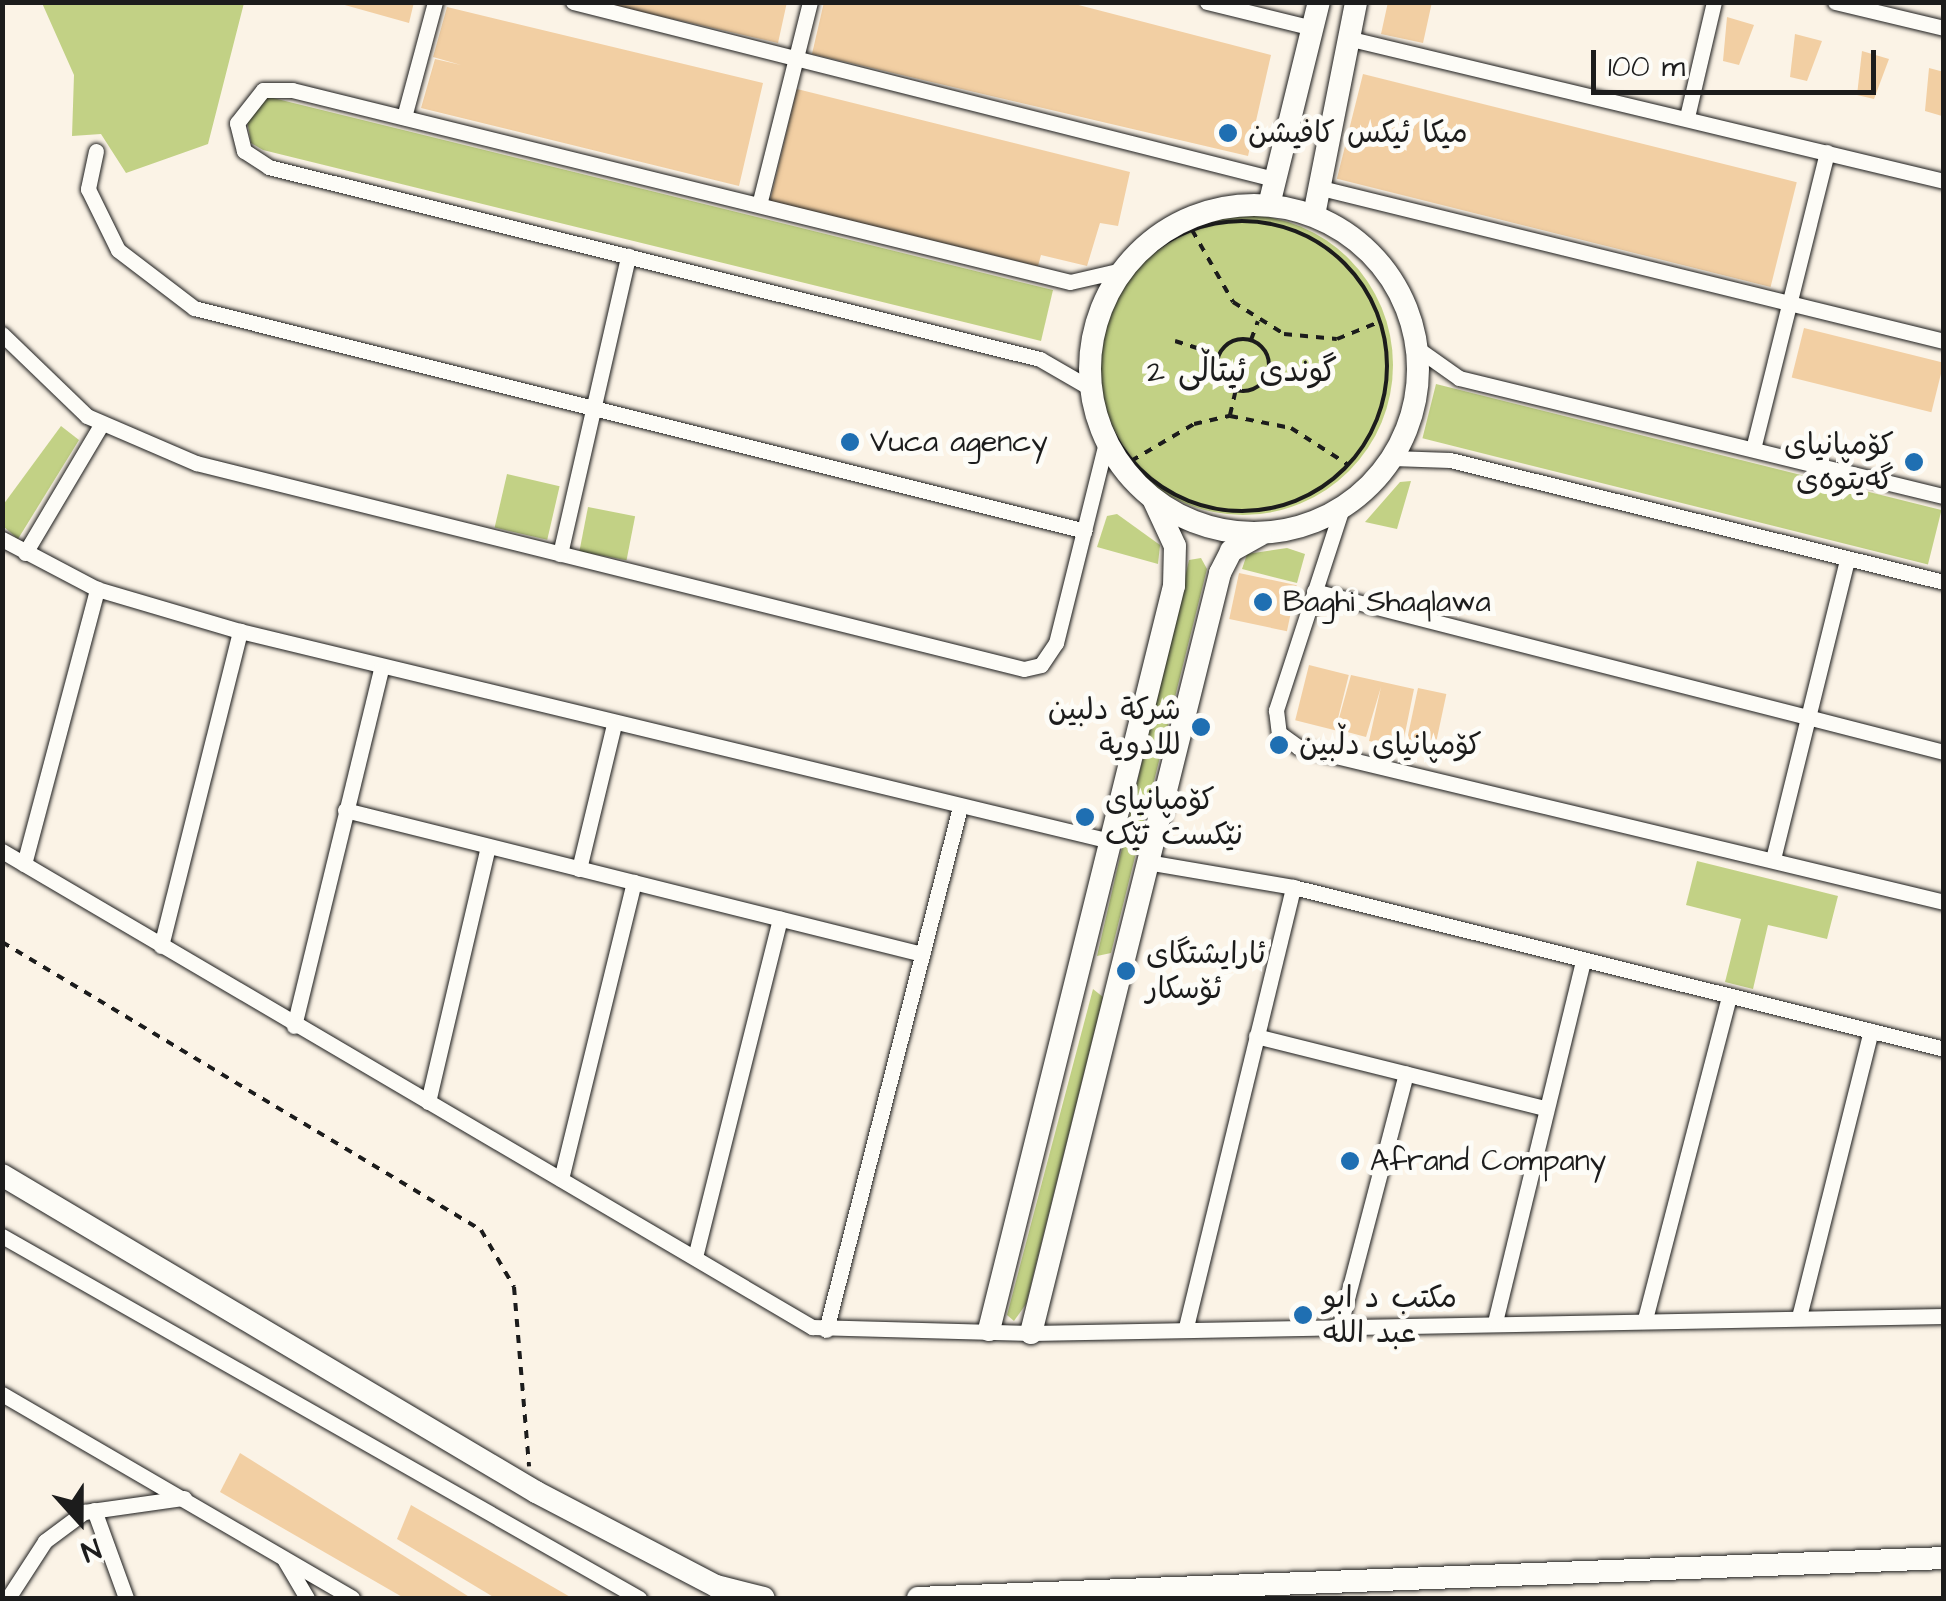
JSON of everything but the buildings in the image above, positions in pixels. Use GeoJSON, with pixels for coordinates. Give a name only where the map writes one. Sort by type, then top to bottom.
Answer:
{"type":"FeatureCollection","features":[{"type":"Feature","properties":{"kind":"street"},"geometry":{"type":"LineString","coordinates":[[404,117],[435,2]]}},
{"type":"Feature","properties":{"kind":"street"},"geometry":{"type":"LineString","coordinates":[[573,2],[1274,179]]}},
{"type":"Feature","properties":{"kind":"street"},"geometry":{"type":"LineString","coordinates":[[759,205],[810,2]]}},
{"type":"Feature","properties":{"kind":"street"},"geometry":{"type":"LineString","coordinates":[[1207,2],[1313,28]]}},
{"type":"Feature","properties":{"kind":"street"},"geometry":{"type":"LineString","coordinates":[[1269,204],[1319,2]]}},
{"type":"Feature","properties":{"kind":"street"},"geometry":{"type":"LineString","coordinates":[[1314,215],[1356,2]]}},
{"type":"Feature","properties":{"kind":"street"},"geometry":{"type":"LineString","coordinates":[[1686,117],[1714,2]]}},
{"type":"Feature","properties":{"kind":"street"},"geometry":{"type":"LineString","coordinates":[[1836,2],[1944,28]]}},
{"type":"Feature","properties":{"kind":"street"},"geometry":{"type":"LineString","coordinates":[[1347,38],[1944,181]]}},
{"type":"Feature","properties":{"kind":"street"},"geometry":{"type":"LineString","coordinates":[[1090,388],[1054,362],[268,167],[244,151],[237,123],[250,98],[278,88],[1070,282],[1122,270]]}},
{"type":"Feature","properties":{"kind":"street"},"geometry":{"type":"LineString","coordinates":[[96,151],[86,174],[105,227],[135,269],[183,302],[232,322],[1085,531]]}},
{"type":"Feature","properties":{"kind":"street"},"geometry":{"type":"LineString","coordinates":[[1752,449],[1827,152]]}},
{"type":"Feature","properties":{"kind":"street"},"geometry":{"type":"LineString","coordinates":[[1317,187],[1944,340]]}},
{"type":"Feature","properties":{"kind":"street"},"geometry":{"type":"LineString","coordinates":[[988,1330],[1106,840],[1174,586],[1176,546],[1152,498],[1106,442],[1090,388],[1095,326],[1122,270],[1172,226],[1269,204],[1314,215],[1387,270],[1418,350],[1413,414],[1392,458],[1342,508],[1276,710],[1280,733],[1298,747],[1944,902]]}},
{"type":"Feature","properties":{"kind":"street"},"geometry":{"type":"LineString","coordinates":[[560,554],[628,256]]}},
{"type":"Feature","properties":{"kind":"street"},"geometry":{"type":"LineString","coordinates":[[2,334],[101,425],[226,471],[1024,670],[1054,650],[1106,442]]}},
{"type":"Feature","properties":{"kind":"street"},"geometry":{"type":"LineString","coordinates":[[1418,350],[1459,378],[1944,496]]}},
{"type":"Feature","properties":{"kind":"street"},"geometry":{"type":"LineString","coordinates":[[25,553],[101,425]]}},
{"type":"Feature","properties":{"kind":"street"},"geometry":{"type":"LineString","coordinates":[[1392,458],[1450,460],[1944,582]]}},
{"type":"Feature","properties":{"kind":"street"},"geometry":{"type":"LineString","coordinates":[[1152,498],[1207,526],[1269,532]]}},
{"type":"Feature","properties":{"kind":"street"},"geometry":{"type":"LineString","coordinates":[[1031,1333],[1223,565],[1236,546],[1342,508]]}},
{"type":"Feature","properties":{"kind":"street"},"geometry":{"type":"LineString","coordinates":[[2,539],[97,590],[240,632],[959,811],[1106,840]]}},
{"type":"Feature","properties":{"kind":"street"},"geometry":{"type":"LineString","coordinates":[[1774,859],[1805,715],[1847,559]]}},
{"type":"Feature","properties":{"kind":"street"},"geometry":{"type":"LineString","coordinates":[[24,864],[97,590]]}},
{"type":"Feature","properties":{"kind":"street"},"geometry":{"type":"LineString","coordinates":[[1314,591],[1944,752]]}},
{"type":"Feature","properties":{"kind":"street"},"geometry":{"type":"LineString","coordinates":[[161,946],[240,632]]}},
{"type":"Feature","properties":{"kind":"street"},"geometry":{"type":"LineString","coordinates":[[294,1026],[381,668]]}},
{"type":"Feature","properties":{"kind":"street"},"geometry":{"type":"LineString","coordinates":[[579,868],[614,724]]}},
{"type":"Feature","properties":{"kind":"street"},"geometry":{"type":"LineString","coordinates":[[345,810],[922,954]]}},
{"type":"Feature","properties":{"kind":"street"},"geometry":{"type":"LineString","coordinates":[[826,1330],[959,811]]}},
{"type":"Feature","properties":{"kind":"street"},"geometry":{"type":"LineString","coordinates":[[428,1102],[488,846]]}},
{"type":"Feature","properties":{"kind":"street"},"geometry":{"type":"LineString","coordinates":[[2,852],[294,1026],[826,1330],[1031,1333],[1186,1327],[1944,1316]]}},
{"type":"Feature","properties":{"kind":"street"},"geometry":{"type":"LineString","coordinates":[[1147,862],[1294,886],[1582,964],[1944,1049]]}},
{"type":"Feature","properties":{"kind":"street"},"geometry":{"type":"LineString","coordinates":[[561,1179],[634,882]]}},
{"type":"Feature","properties":{"kind":"street"},"geometry":{"type":"LineString","coordinates":[[1186,1327],[1294,886]]}},
{"type":"Feature","properties":{"kind":"street"},"geometry":{"type":"LineString","coordinates":[[696,1257],[780,919]]}},
{"type":"Feature","properties":{"kind":"street"},"geometry":{"type":"LineString","coordinates":[[1077,963],[1118,973]]}},
{"type":"Feature","properties":{"kind":"street"},"geometry":{"type":"LineString","coordinates":[[1494,1322],[1582,964]]}},
{"type":"Feature","properties":{"kind":"street"},"geometry":{"type":"LineString","coordinates":[[1645,1319],[1729,997]]}},
{"type":"Feature","properties":{"kind":"street"},"geometry":{"type":"LineString","coordinates":[[1799,1316],[1871,1031]]}},
{"type":"Feature","properties":{"kind":"street"},"geometry":{"type":"LineString","coordinates":[[1256,1036],[1545,1108]]}},
{"type":"Feature","properties":{"kind":"street"},"geometry":{"type":"LineString","coordinates":[[1340,1325],[1406,1074]]}},
{"type":"Feature","properties":{"kind":"street"},"geometry":{"type":"LineString","coordinates":[[2,1175],[536,1492],[716,1586],[764,1598]]}},
{"type":"Feature","properties":{"kind":"street"},"geometry":{"type":"LineString","coordinates":[[2,1236],[639,1598]]}},
{"type":"Feature","properties":{"kind":"street"},"geometry":{"type":"LineString","coordinates":[[2,1394],[352,1598]]}},
{"type":"Feature","properties":{"kind":"street"},"geometry":{"type":"LineString","coordinates":[[8,1598],[45,1540],[94,1510],[184,1498]]}},
{"type":"Feature","properties":{"kind":"street"},"geometry":{"type":"LineString","coordinates":[[94,1510],[126,1598]]}},
{"type":"Feature","properties":{"kind":"street"},"geometry":{"type":"LineString","coordinates":[[282,1556],[307,1598]]}},
{"type":"Feature","properties":{"kind":"street"},"geometry":{"type":"LineString","coordinates":[[918,1598],[1944,1558]]}},
{"type":"Feature","properties":{"kind":"path"},"geometry":{"type":"LineString","coordinates":[[1260,222],[1295,230],[1354,272],[1380,322],[1382,406],[1348,465],[1317,491],[1238,512],[1161,488],[1131,461],[1100,400],[1100,331],[1132,270],[1192,230],[1260,222]]}},
{"type":"Feature","properties":{"kind":"path"},"geometry":{"type":"LineString","coordinates":[[1192,230],[1212,276],[1258,321],[1336,339],[1380,322]]}},
{"type":"Feature","properties":{"kind":"path"},"geometry":{"type":"LineString","coordinates":[[1175,341],[1219,355],[1250,340],[1258,321]]}},
{"type":"Feature","properties":{"kind":"path"},"geometry":{"type":"LineString","coordinates":[[1236,390],[1266,376],[1265,350],[1250,340]]}},
{"type":"Feature","properties":{"kind":"path"},"geometry":{"type":"LineString","coordinates":[[1219,355],[1218,374],[1236,390]]}},
{"type":"Feature","properties":{"kind":"path"},"geometry":{"type":"LineString","coordinates":[[1230,416],[1236,390]]}},
{"type":"Feature","properties":{"kind":"path"},"geometry":{"type":"LineString","coordinates":[[1131,461],[1194,424],[1230,416],[1291,428],[1348,465]]}},
{"type":"Feature","properties":{"kind":"path"},"geometry":{"type":"LineString","coordinates":[[2,942],[482,1230],[514,1287],[518,1407],[536,1492]]}},
{"type":"Feature","properties":{"kind":"green space"},"geometry":{"type":"Polygon","coordinates":[[[42,3],[244,3],[208,144],[126,173],[101,134],[72,136],[74,75],[42,3]]]}},
{"type":"Feature","properties":{"kind":"green space"},"geometry":{"type":"Polygon","coordinates":[[[269,97],[1053,290],[1041,341],[263,150],[251,143],[246,114],[269,97]]]}},
{"type":"Feature","properties":{"kind":"green space"},"geometry":{"type":"Polygon","coordinates":[[[1243,215],[1300,226],[1349,259],[1382,308],[1393,365],[1382,422],[1349,471],[1300,504],[1243,515],[1186,504],[1137,471],[1104,422],[1093,365],[1104,308],[1137,259],[1186,226],[1243,215]]]}},
{"type":"Feature","properties":{"kind":"green space"},"geometry":{"type":"Polygon","coordinates":[[[1436,384],[1942,510],[1928,564],[1422,438],[1436,384]]]}},
{"type":"Feature","properties":{"kind":"green space"},"geometry":{"type":"Polygon","coordinates":[[[61,426],[79,440],[18,539],[3,526],[3,505],[61,426]]]}},
{"type":"Feature","properties":{"kind":"green space"},"geometry":{"type":"Polygon","coordinates":[[[507,474],[560,486],[547,540],[495,528],[507,474]]]}},
{"type":"Feature","properties":{"kind":"green space"},"geometry":{"type":"Polygon","coordinates":[[[1411,481],[1397,529],[1365,522],[1400,482],[1411,481]]]}},
{"type":"Feature","properties":{"kind":"green space"},"geometry":{"type":"Polygon","coordinates":[[[588,507],[635,516],[627,560],[579,551],[588,507]]]}},
{"type":"Feature","properties":{"kind":"green space"},"geometry":{"type":"Polygon","coordinates":[[[1117,514],[1160,545],[1158,564],[1097,547],[1107,516],[1117,514]]]}},
{"type":"Feature","properties":{"kind":"green space"},"geometry":{"type":"Polygon","coordinates":[[[1287,548],[1305,554],[1297,583],[1242,569],[1247,554],[1287,548]]]}},
{"type":"Feature","properties":{"kind":"green space"},"geometry":{"type":"Polygon","coordinates":[[[1201,558],[1207,569],[1111,953],[1097,956],[1189,560],[1201,558]]]}},
{"type":"Feature","properties":{"kind":"green space"},"geometry":{"type":"Polygon","coordinates":[[[1697,861],[1838,896],[1827,939],[1768,925],[1753,989],[1725,982],[1741,919],[1686,905],[1697,861]]]}},
{"type":"Feature","properties":{"kind":"green space"},"geometry":{"type":"Polygon","coordinates":[[[1093,989],[1103,997],[1026,1304],[1014,1321],[1007,1315],[1093,989]]]}},
{"type":"Feature","properties":{"kind":"place","name":"میکا ئیکس کافیشن"},"geometry":{"type":"Point","coordinates":[1228,133]}},
{"type":"Feature","properties":{"kind":"place","name":"Vuca agency"},"geometry":{"type":"Point","coordinates":[850,442]}},
{"type":"Feature","properties":{"kind":"place","name":"کۆمپانیای گەیتوەی"},"geometry":{"type":"Point","coordinates":[1914,462]}},
{"type":"Feature","properties":{"kind":"place","name":"Baghi Shaqlawa"},"geometry":{"type":"Point","coordinates":[1263,602]}},
{"type":"Feature","properties":{"kind":"place","name":"شركة دلبين للادوية"},"geometry":{"type":"Point","coordinates":[1201,727]}},
{"type":"Feature","properties":{"kind":"place","name":"کۆمپانیای دڵبین"},"geometry":{"type":"Point","coordinates":[1279,745]}},
{"type":"Feature","properties":{"kind":"place","name":"کۆمپانیای نێکست تێک"},"geometry":{"type":"Point","coordinates":[1085,817]}},
{"type":"Feature","properties":{"kind":"place","name":"ئارایشتگای ئۆسکار"},"geometry":{"type":"Point","coordinates":[1126,971]}},
{"type":"Feature","properties":{"kind":"place","name":"Afrand Company"},"geometry":{"type":"Point","coordinates":[1350,1161]}},
{"type":"Feature","properties":{"kind":"place","name":"مكتب د ابو عبد الله"},"geometry":{"type":"Point","coordinates":[1303,1315]}},
{"type":"Feature","properties":{"kind":"district","name":"گوندی ئیتاڵی 2"},"geometry":{"type":"Point","coordinates":[1242,372]}}]}
